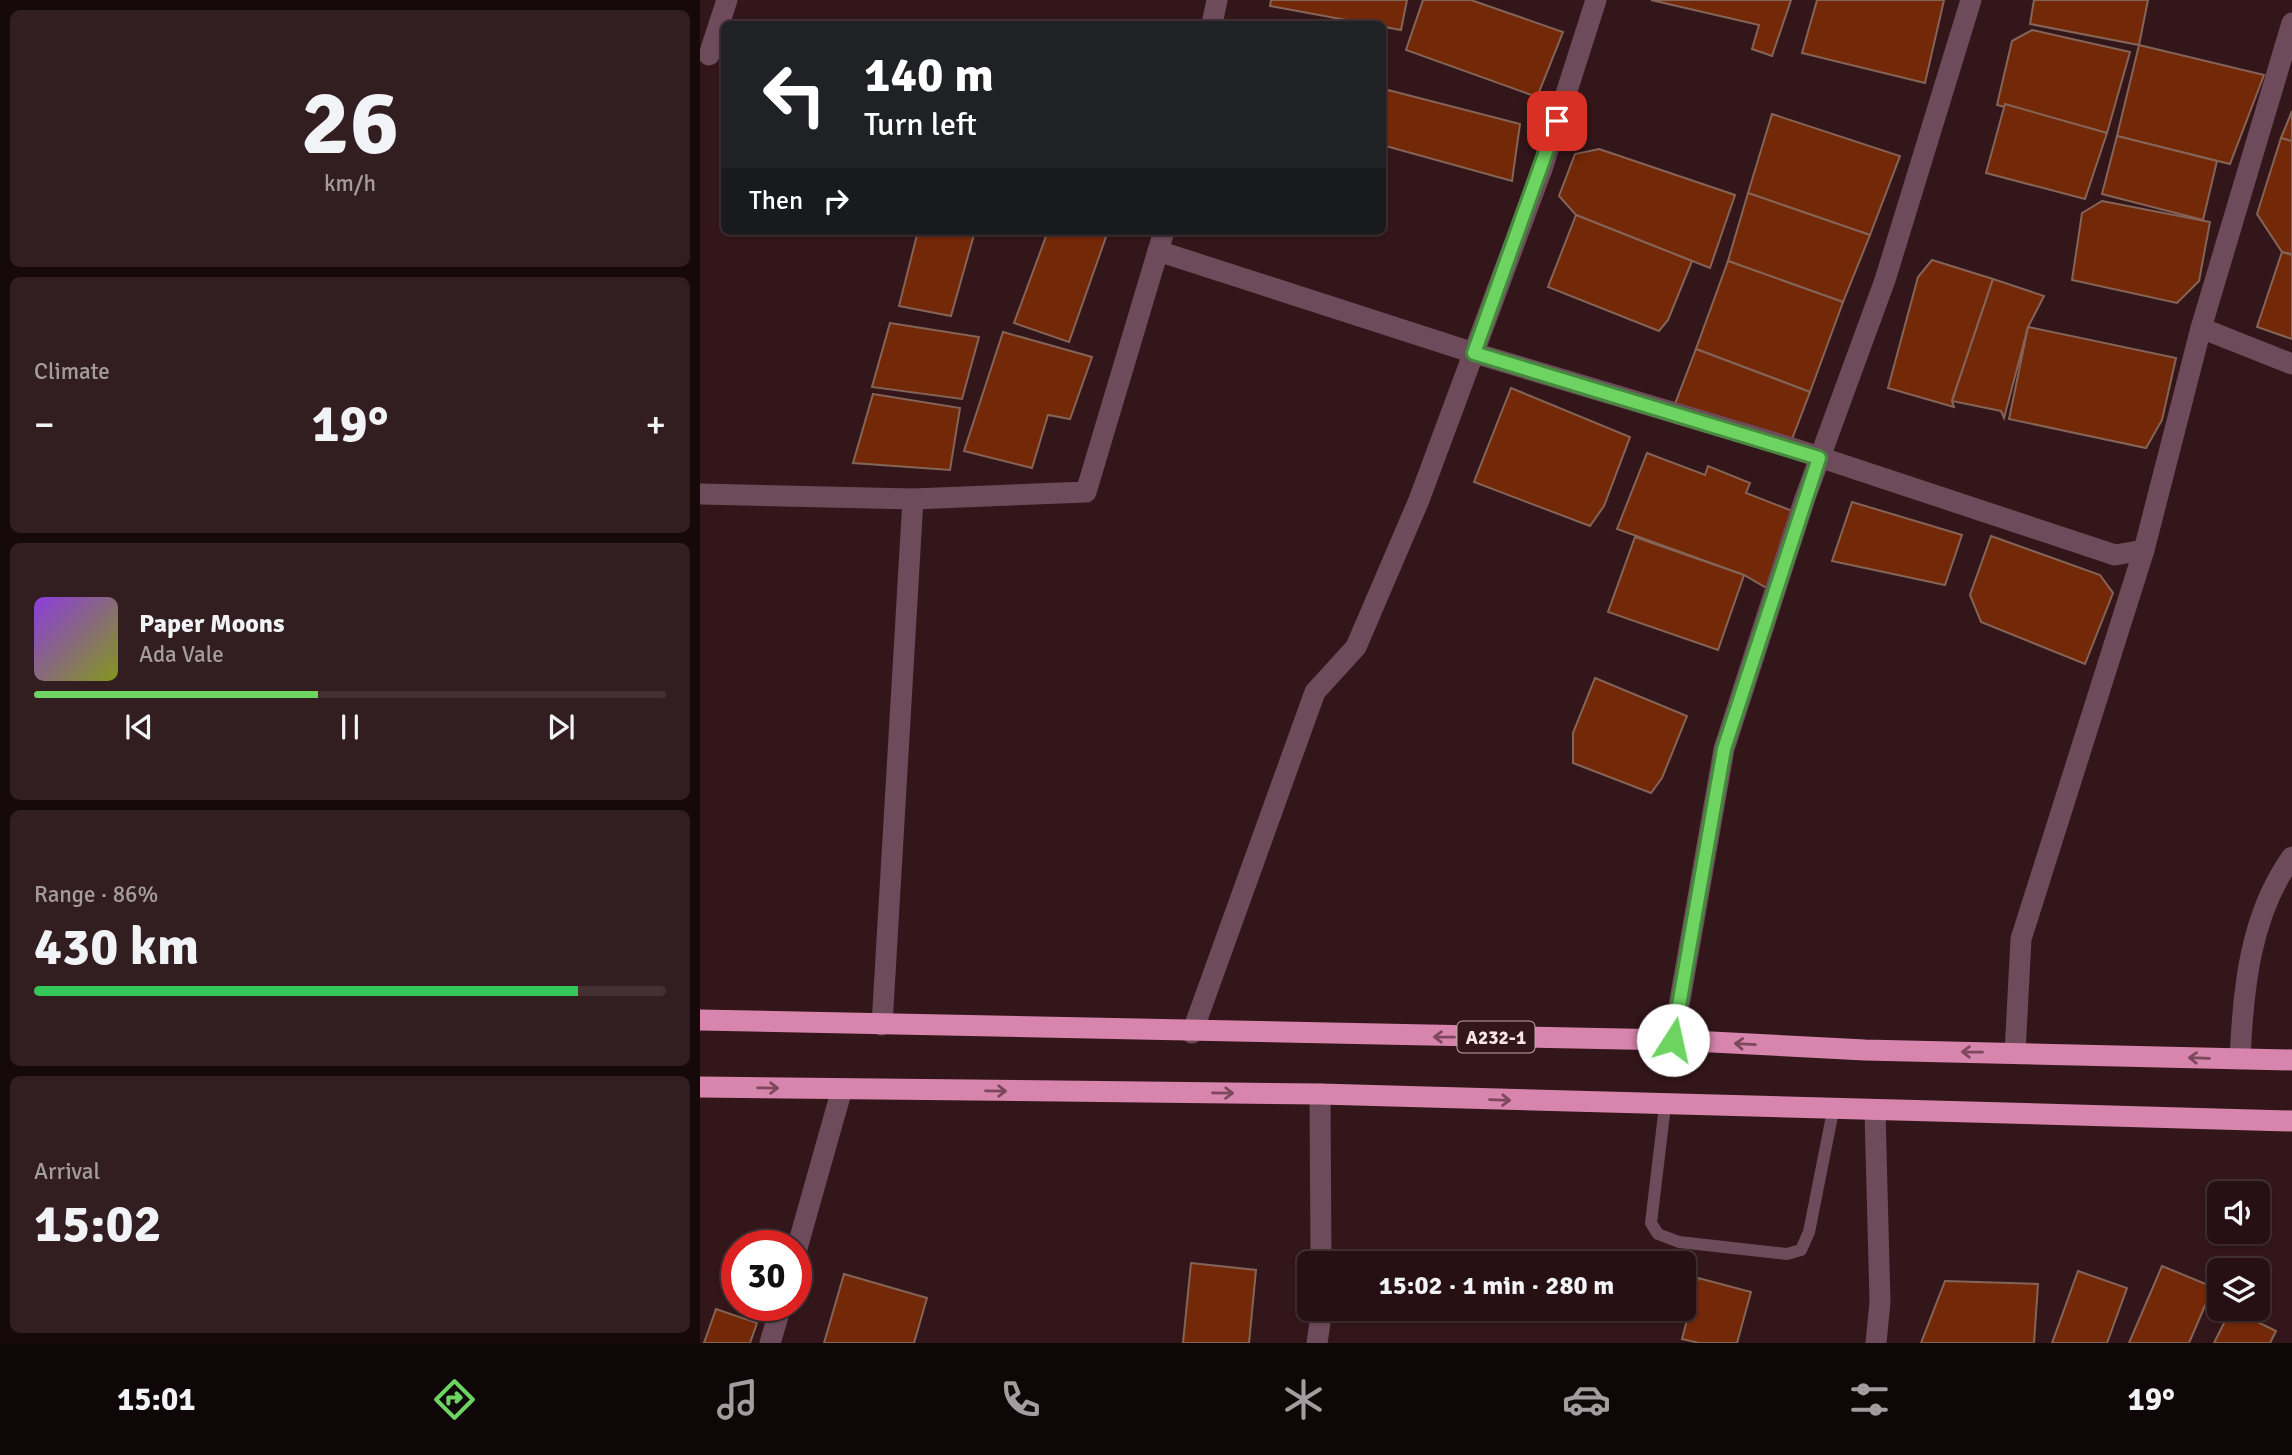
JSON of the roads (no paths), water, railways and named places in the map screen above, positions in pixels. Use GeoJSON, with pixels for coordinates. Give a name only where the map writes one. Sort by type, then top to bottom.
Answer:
{"type":"FeatureCollection","features":[{"type":"Feature","properties":{"kind":"highway","name":"A232-1"},"geometry":{"type":"LineString","coordinates":[[700,1020],[1192,1033],[1673,1040],[2292,1060]]}},
{"type":"Feature","properties":{"kind":"highway"},"geometry":{"type":"LineString","coordinates":[[700,1087],[1320,1094],[1833,1111],[2292,1122]]}},
{"type":"Feature","properties":{"kind":"street"},"geometry":{"type":"LineString","coordinates":[[711,56],[727,0]]}},
{"type":"Feature","properties":{"kind":"street"},"geometry":{"type":"LineString","coordinates":[[1213,21],[1217,0]]}},
{"type":"Feature","properties":{"kind":"street"},"geometry":{"type":"LineString","coordinates":[[1192,1033],[1315,692],[1356,647],[1419,500],[1542,169],[1596,0]]}},
{"type":"Feature","properties":{"kind":"street"},"geometry":{"type":"LineString","coordinates":[[1673,1040],[1724,749],[1819,458],[1885,280],[1971,0]]}},
{"type":"Feature","properties":{"kind":"street"},"geometry":{"type":"LineString","coordinates":[[2015,1053],[2021,939],[2144,550],[2201,328],[2292,23]]}},
{"type":"Feature","properties":{"kind":"street"},"geometry":{"type":"LineString","coordinates":[[700,495],[914,499],[1086,492],[1161,241],[1474,353],[1819,458],[2115,555],[2144,550]]}},
{"type":"Feature","properties":{"kind":"street"},"geometry":{"type":"LineString","coordinates":[[2201,328],[2292,363]]}},
{"type":"Feature","properties":{"kind":"street"},"geometry":{"type":"LineString","coordinates":[[881,1025],[914,499]]}},
{"type":"Feature","properties":{"kind":"street"},"geometry":{"type":"LineString","coordinates":[[2241,1059],[2246,970],[2276,881],[2292,857]]}},
{"type":"Feature","properties":{"kind":"street"},"geometry":{"type":"LineString","coordinates":[[802,1230],[842,1089]]}},
{"type":"Feature","properties":{"kind":"street"},"geometry":{"type":"LineString","coordinates":[[1320,1094],[1321,1251]]}},
{"type":"Feature","properties":{"kind":"street"},"geometry":{"type":"LineString","coordinates":[[1875,1112],[1880,1302],[1876,1343]]}},
{"type":"Feature","properties":{"kind":"street"},"geometry":{"type":"LineString","coordinates":[[770,1343],[777,1321]]}},
{"type":"Feature","properties":{"kind":"street"},"geometry":{"type":"LineString","coordinates":[[1317,1343],[1320,1321]]}},
{"type":"Feature","properties":{"kind":"lane"},"geometry":{"type":"LineString","coordinates":[[1665,1106],[1651,1223],[1658,1234],[1679,1242],[1787,1254],[1801,1250],[1809,1232],[1833,1111]]}}]}
